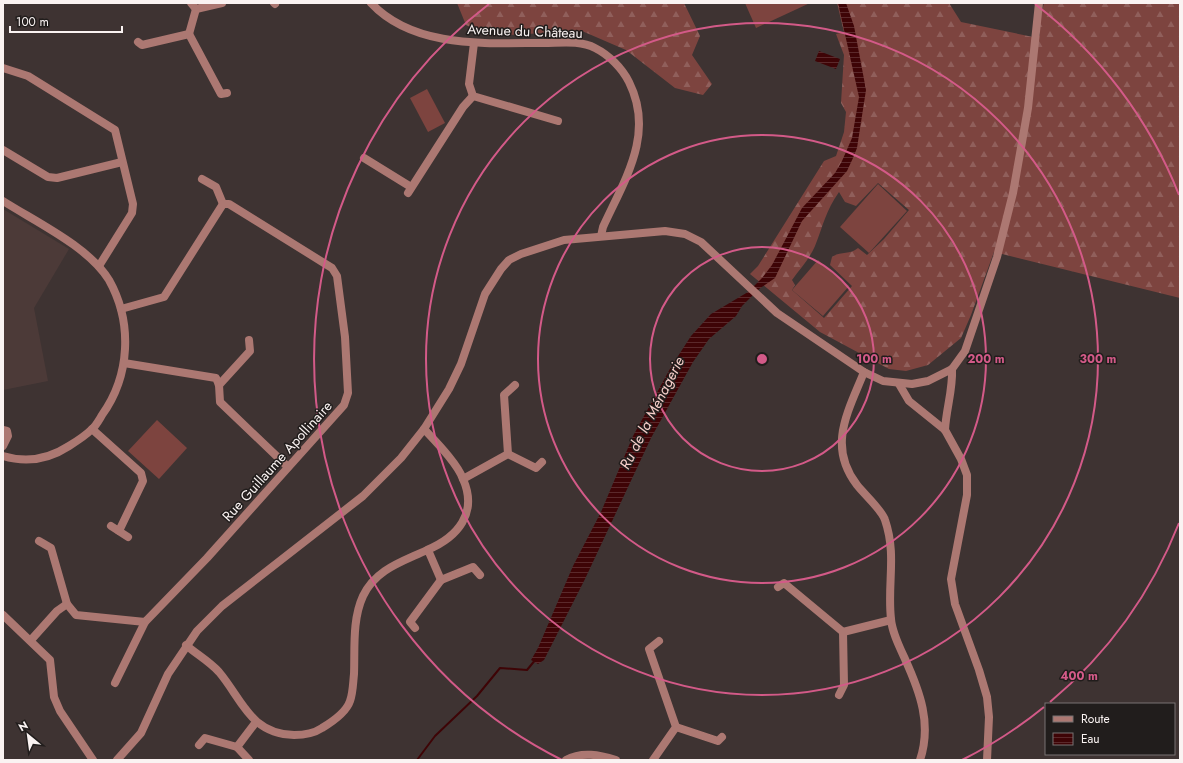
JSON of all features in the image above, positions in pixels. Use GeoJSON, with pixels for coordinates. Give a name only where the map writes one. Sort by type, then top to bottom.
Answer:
{"type":"FeatureCollection","features":[{"type":"Feature","properties":{"kind":"street"},"geometry":{"type":"LineString","coordinates":[[222,3],[193,6],[189,34],[221,94],[227,93]]}},
{"type":"Feature","properties":{"kind":"street","name":"Avenue du Château"},"geometry":{"type":"LineString","coordinates":[[372,3],[392,19],[414,31],[438,37],[474,43],[576,43],[594,48],[611,59],[624,73],[634,91],[639,111],[640,131],[635,155],[603,227],[601,236]]}},
{"type":"Feature","properties":{"kind":"street"},"geometry":{"type":"LineString","coordinates":[[118,760],[141,733],[168,674],[186,645],[197,631],[222,606],[364,496],[401,458],[424,429],[449,389],[461,364],[485,294],[500,269],[509,260],[532,249],[564,240],[601,236],[665,231],[685,234],[701,242],[777,313],[864,372],[883,381],[899,384],[928,381],[952,369],[965,351],[972,331],[997,257],[1013,193],[1028,108],[1039,3]]}},
{"type":"Feature","properties":{"kind":"street"},"geometry":{"type":"LineString","coordinates":[[138,42],[142,45],[189,34]]}},
{"type":"Feature","properties":{"kind":"street"},"geometry":{"type":"LineString","coordinates":[[473,96],[469,84],[474,43]]}},
{"type":"Feature","properties":{"kind":"street"},"geometry":{"type":"LineString","coordinates":[[3,68],[28,76],[115,130],[133,204],[132,213],[99,266]]}},
{"type":"Feature","properties":{"kind":"street"},"geometry":{"type":"LineString","coordinates":[[473,96],[558,121]]}},
{"type":"Feature","properties":{"kind":"street"},"geometry":{"type":"LineString","coordinates":[[364,158],[409,190],[462,107],[473,96]]}},
{"type":"Feature","properties":{"kind":"street"},"geometry":{"type":"LineString","coordinates":[[3,150],[48,177],[57,178],[122,162]]}},
{"type":"Feature","properties":{"kind":"street"},"geometry":{"type":"LineString","coordinates":[[121,309],[164,296],[223,204],[216,187],[202,179]]}},
{"type":"Feature","properties":{"kind":"street"},"geometry":{"type":"LineString","coordinates":[[3,201],[76,247],[99,266],[109,282],[121,309],[125,336],[124,363],[117,390],[92,429],[74,443],[53,454],[29,460],[16,460],[3,456]]}},
{"type":"Feature","properties":{"kind":"street","name":"Rue Guillaume Apollinaire"},"geometry":{"type":"LineString","coordinates":[[115,683],[145,622],[207,558],[344,405],[348,392],[345,337],[338,276],[332,268],[229,204],[223,204]]}},
{"type":"Feature","properties":{"kind":"street"},"geometry":{"type":"LineString","coordinates":[[219,385],[250,351],[249,340]]}},
{"type":"Feature","properties":{"kind":"street"},"geometry":{"type":"LineString","coordinates":[[124,363],[216,378],[219,385],[220,402],[288,467]]}},
{"type":"Feature","properties":{"kind":"street"},"geometry":{"type":"LineString","coordinates":[[945,430],[946,410],[953,383],[952,369]]}},
{"type":"Feature","properties":{"kind":"street"},"geometry":{"type":"LineString","coordinates":[[864,372],[846,418],[840,446],[844,465],[860,489],[884,518],[892,550],[890,582],[891,620],[899,646],[917,686],[923,705],[925,738],[920,760]]}},
{"type":"Feature","properties":{"kind":"street"},"geometry":{"type":"LineString","coordinates":[[899,384],[909,401],[945,430],[961,459],[967,475],[967,495],[951,578],[955,604],[979,670],[987,697],[989,716],[987,760]]}},
{"type":"Feature","properties":{"kind":"street"},"geometry":{"type":"LineString","coordinates":[[508,454],[504,395],[515,385]]}},
{"type":"Feature","properties":{"kind":"street"},"geometry":{"type":"LineString","coordinates":[[92,429],[141,473],[143,481],[119,531]]}},
{"type":"Feature","properties":{"kind":"street"},"geometry":{"type":"LineString","coordinates":[[186,645],[218,671],[243,708],[256,722],[283,734],[300,735],[314,733],[341,714],[350,702],[358,612],[369,584],[392,565],[428,550],[444,541],[457,531],[466,517],[469,502],[463,479],[442,449],[424,429]]}},
{"type":"Feature","properties":{"kind":"street"},"geometry":{"type":"LineString","coordinates":[[3,430],[6,431],[8,436],[3,446]]}},
{"type":"Feature","properties":{"kind":"street"},"geometry":{"type":"LineString","coordinates":[[463,479],[508,454]]}},
{"type":"Feature","properties":{"kind":"street"},"geometry":{"type":"LineString","coordinates":[[508,454],[536,468],[542,462]]}},
{"type":"Feature","properties":{"kind":"street"},"geometry":{"type":"LineString","coordinates":[[111,526],[128,537]]}},
{"type":"Feature","properties":{"kind":"street"},"geometry":{"type":"LineString","coordinates":[[39,541],[51,548],[67,604],[76,615],[145,622]]}},
{"type":"Feature","properties":{"kind":"street"},"geometry":{"type":"LineString","coordinates":[[428,550],[441,580]]}},
{"type":"Feature","properties":{"kind":"street"},"geometry":{"type":"LineString","coordinates":[[415,628],[410,622],[441,580],[473,567],[480,575]]}},
{"type":"Feature","properties":{"kind":"street"},"geometry":{"type":"LineString","coordinates":[[778,587],[784,583],[843,632],[844,685],[839,695]]}},
{"type":"Feature","properties":{"kind":"street"},"geometry":{"type":"LineString","coordinates":[[31,640],[57,611],[67,604]]}},
{"type":"Feature","properties":{"kind":"street"},"geometry":{"type":"LineString","coordinates":[[3,615],[31,640],[50,660],[54,697],[60,711],[93,760]]}},
{"type":"Feature","properties":{"kind":"street"},"geometry":{"type":"LineString","coordinates":[[843,632],[891,620]]}},
{"type":"Feature","properties":{"kind":"street"},"geometry":{"type":"LineString","coordinates":[[659,641],[650,649],[676,727]]}},
{"type":"Feature","properties":{"kind":"street"},"geometry":{"type":"LineString","coordinates":[[237,747],[256,722]]}},
{"type":"Feature","properties":{"kind":"street"},"geometry":{"type":"LineString","coordinates":[[676,727],[718,741],[722,737]]}},
{"type":"Feature","properties":{"kind":"street"},"geometry":{"type":"LineString","coordinates":[[653,760],[676,727]]}},
{"type":"Feature","properties":{"kind":"street"},"geometry":{"type":"LineString","coordinates":[[199,745],[205,738],[237,747],[249,760]]}},
{"type":"Feature","properties":{"kind":"street"},"geometry":{"type":"LineString","coordinates":[[566,760],[582,755],[597,754],[616,760]]}},
{"type":"Feature","properties":{"kind":"shaded area"},"geometry":{"type":"Polygon","coordinates":[[[3,209],[69,249],[34,308],[48,381],[3,390],[3,209]]]}},
{"type":"Feature","properties":{"kind":"green space"},"geometry":{"type":"Polygon","coordinates":[[[457,3],[684,3],[700,36],[692,55],[712,84],[703,95],[675,88],[626,50],[582,31],[489,36],[466,25],[457,3]]]}},
{"type":"Feature","properties":{"kind":"green space"},"geometry":{"type":"Polygon","coordinates":[[[745,3],[810,3],[756,28],[745,3]]]}},
{"type":"Feature","properties":{"kind":"green space"},"geometry":{"type":"Polygon","coordinates":[[[837,3],[949,3],[961,22],[1038,38],[1040,35],[1040,20],[1044,3],[1180,3],[1180,298],[994,252],[961,338],[928,365],[906,371],[889,369],[820,332],[750,274],[758,266],[824,161],[836,156],[844,132],[846,112],[841,103],[844,55],[836,34],[844,32],[837,3]],[[878,183],[856,206],[845,202],[839,192],[828,212],[813,250],[792,280],[795,285],[792,290],[824,318],[852,286],[830,265],[832,257],[838,254],[852,252],[858,248],[867,255],[884,239],[909,210],[878,183]]]}},
{"type":"Feature","properties":{"kind":"green space"},"geometry":{"type":"Polygon","coordinates":[[[427,89],[445,123],[428,132],[410,98],[427,89]]]}},
{"type":"Feature","properties":{"kind":"green space"},"geometry":{"type":"Polygon","coordinates":[[[878,184],[907,211],[869,253],[840,227],[878,184]]]}},
{"type":"Feature","properties":{"kind":"green space"},"geometry":{"type":"Polygon","coordinates":[[[818,260],[849,286],[823,316],[792,290],[818,260]]]}},
{"type":"Feature","properties":{"kind":"green space"},"geometry":{"type":"Polygon","coordinates":[[[157,420],[187,448],[159,479],[128,451],[157,420]]]}},
{"type":"Feature","properties":{"kind":"water"},"geometry":{"type":"Polygon","coordinates":[[[838,3],[846,3],[854,26],[866,90],[857,148],[853,158],[847,171],[802,221],[775,278],[759,289],[742,306],[736,316],[709,339],[693,362],[651,438],[585,579],[544,660],[538,664],[531,660],[538,648],[573,566],[601,512],[633,436],[671,367],[691,336],[711,314],[748,292],[762,278],[772,265],[802,208],[835,173],[842,161],[852,138],[859,97],[838,3]]]}},
{"type":"Feature","properties":{"kind":"water"},"geometry":{"type":"Polygon","coordinates":[[[819,51],[840,59],[836,69],[815,61],[819,51]]]}},
{"type":"Feature","properties":{"kind":"waterway","name":"Ru de la Ménagerie"},"geometry":{"type":"LineString","coordinates":[[417,760],[435,736],[477,696],[500,668],[527,670],[536,659]]}}]}
